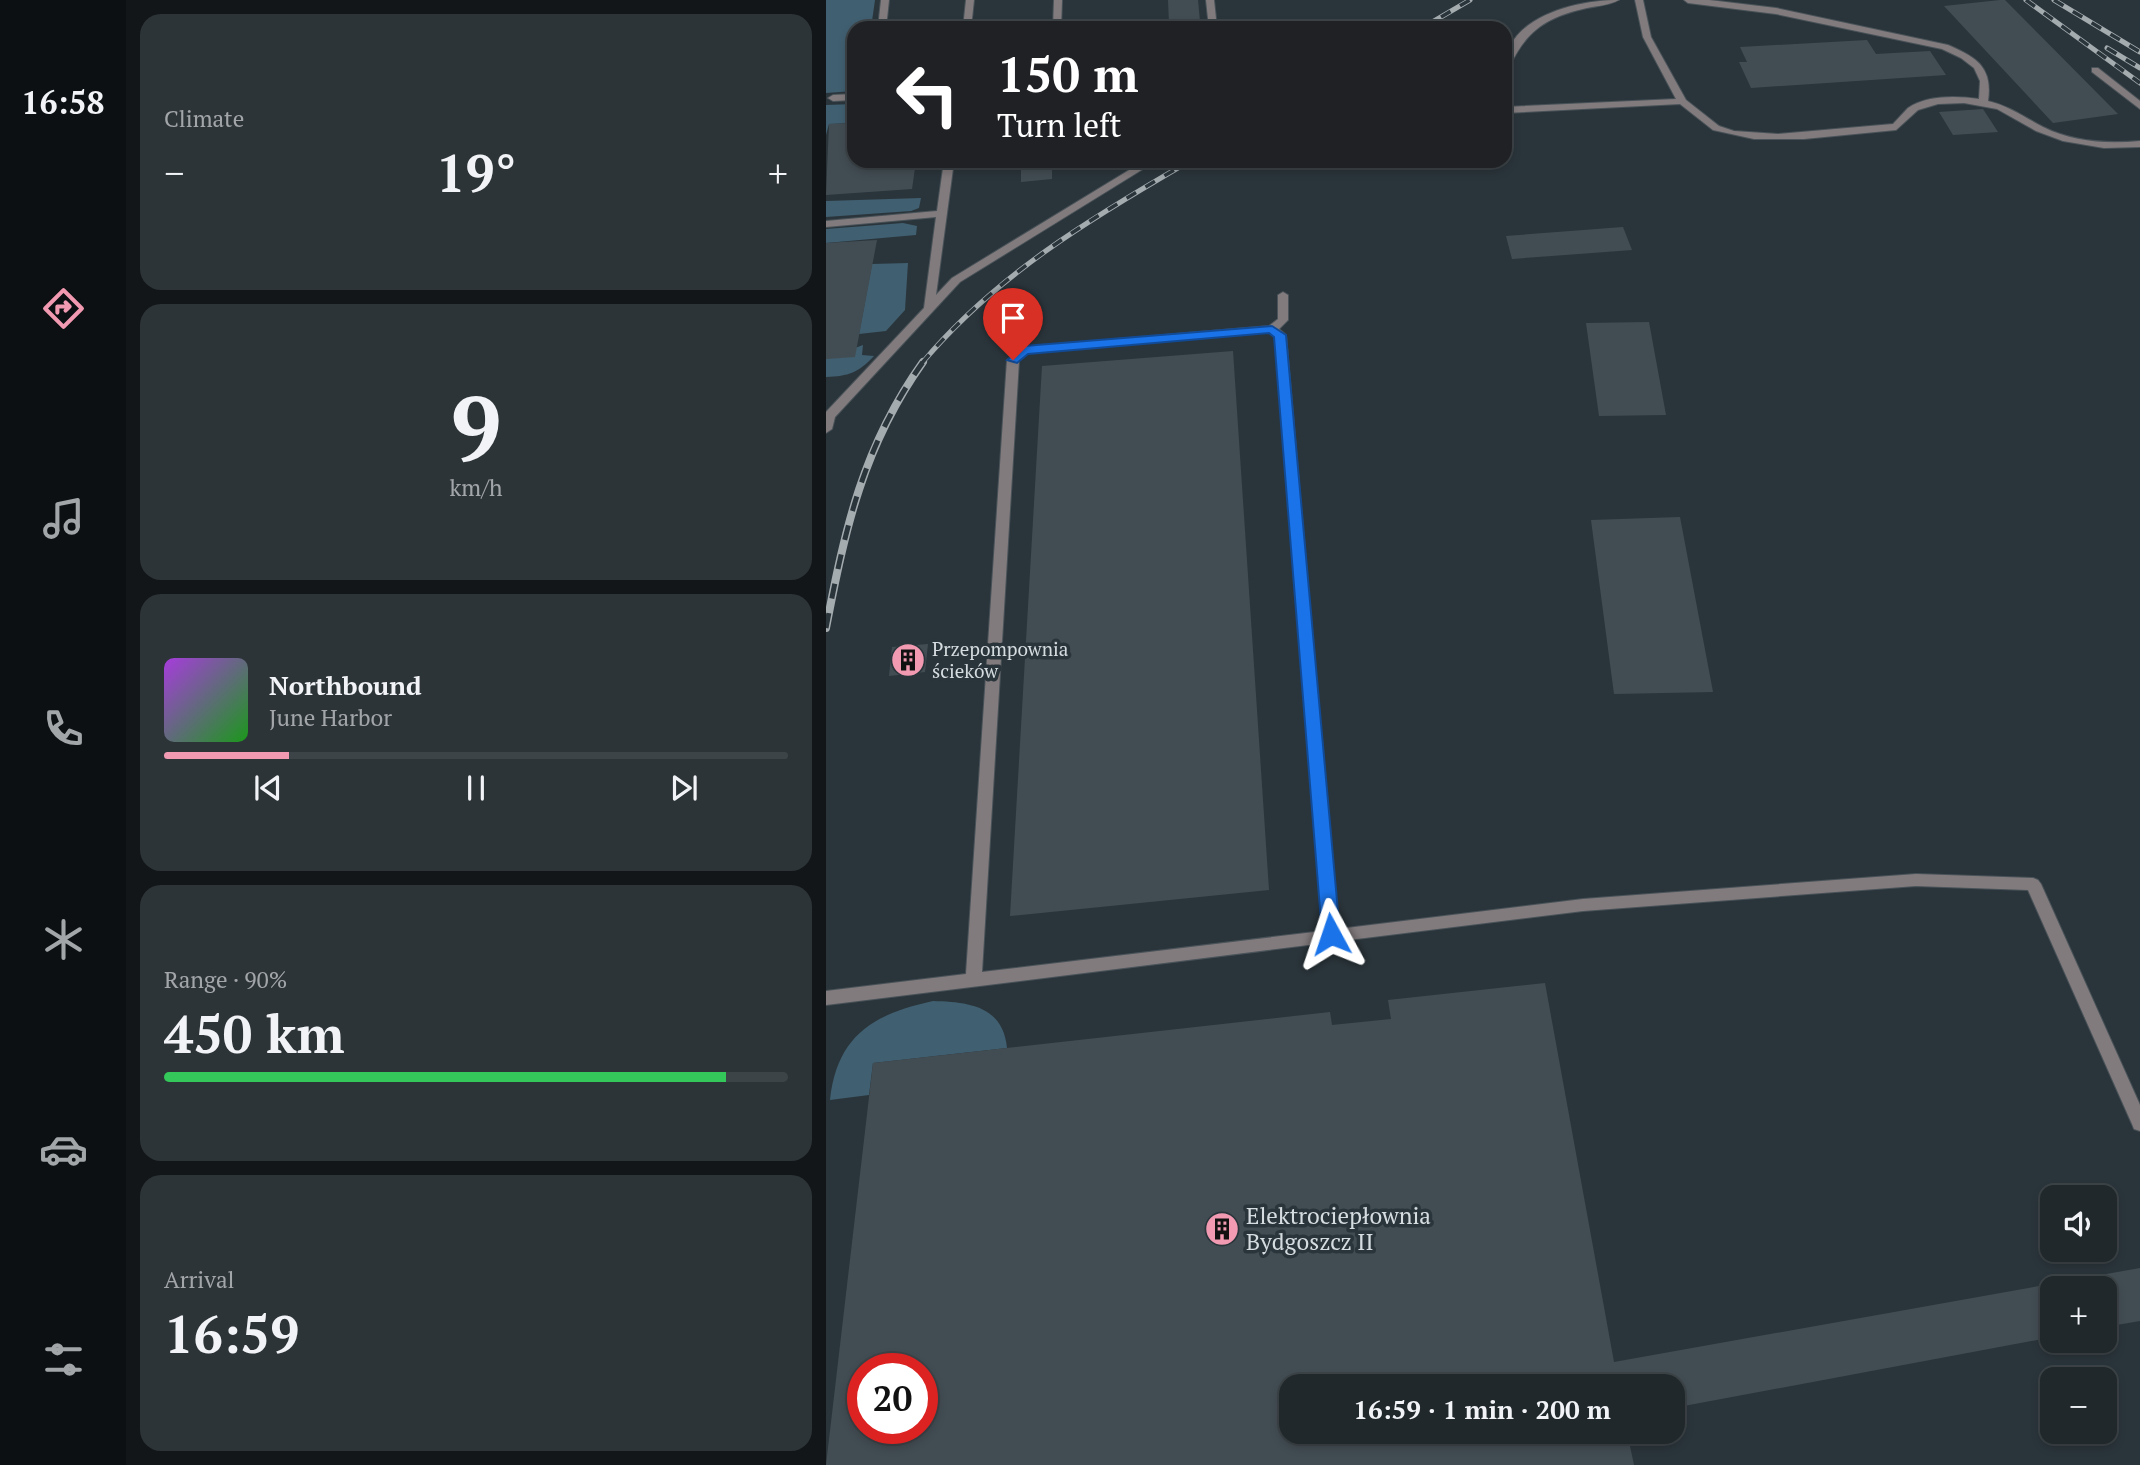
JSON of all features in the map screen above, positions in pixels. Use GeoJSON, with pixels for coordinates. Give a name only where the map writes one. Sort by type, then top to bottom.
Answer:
{"type":"FeatureCollection","features":[{"type":"Feature","properties":{"kind":"lane"},"geometry":{"type":"LineString","coordinates":[[883,21],[885,0]]}},
{"type":"Feature","properties":{"kind":"lane"},"geometry":{"type":"LineString","coordinates":[[968,21],[970,0]]}},
{"type":"Feature","properties":{"kind":"lane"},"geometry":{"type":"LineString","coordinates":[[1057,21],[1058,0]]}},
{"type":"Feature","properties":{"kind":"lane"},"geometry":{"type":"LineString","coordinates":[[1210,0],[1212,21]]}},
{"type":"Feature","properties":{"kind":"lane"},"geometry":{"type":"LineString","coordinates":[[1512,47],[1523,32],[1560,12],[1615,0]]}},
{"type":"Feature","properties":{"kind":"lane"},"geometry":{"type":"LineString","coordinates":[[1639,0],[1647,37],[1682,101],[1716,128],[1736,134],[1779,136],[1896,127],[1913,109],[1938,103],[1983,102],[2008,110],[2045,132],[2078,141],[2120,146],[2140,144]]}},
{"type":"Feature","properties":{"kind":"lane"},"geometry":{"type":"LineString","coordinates":[[1688,0],[1776,10],[1945,47],[1966,56],[1984,73],[1988,82],[1983,102]]}},
{"type":"Feature","properties":{"kind":"lane"},"geometry":{"type":"LineString","coordinates":[[2095,70],[2140,106]]}},
{"type":"Feature","properties":{"kind":"lane"},"geometry":{"type":"LineString","coordinates":[[832,98],[847,97]]}},
{"type":"Feature","properties":{"kind":"lane"},"geometry":{"type":"LineString","coordinates":[[1512,110],[1682,101]]}},
{"type":"Feature","properties":{"kind":"lane"},"geometry":{"type":"LineString","coordinates":[[929,310],[948,168]]}},
{"type":"Feature","properties":{"kind":"lane"},"geometry":{"type":"LineString","coordinates":[[826,429],[828,416],[956,280],[1140,168]]}},
{"type":"Feature","properties":{"kind":"lane"},"geometry":{"type":"LineString","coordinates":[[826,223],[941,214]]}},
{"type":"Feature","properties":{"kind":"lane"},"geometry":{"type":"LineString","coordinates":[[974,979],[1013,360],[1024,350],[1272,329],[1283,320],[1283,295]]}},
{"type":"Feature","properties":{"kind":"lane"},"geometry":{"type":"LineString","coordinates":[[1272,329],[1280,335],[1331,934]]}},
{"type":"Feature","properties":{"kind":"lane"},"geometry":{"type":"LineString","coordinates":[[826,998],[1583,905],[1888,882],[2033,884],[2140,1124]]}},
{"type":"Feature","properties":{"kind":"shaded area"},"geometry":{"type":"Polygon","coordinates":[[[826,0],[875,0],[872,21],[847,21],[847,92],[826,93],[826,0]]]}},
{"type":"Feature","properties":{"kind":"shaded area"},"geometry":{"type":"Polygon","coordinates":[[[847,104],[847,123],[829,124],[826,135],[826,105],[847,104]]]}},
{"type":"Feature","properties":{"kind":"shaded area"},"geometry":{"type":"Polygon","coordinates":[[[921,198],[919,208],[911,211],[826,217],[826,201],[921,198]]]}},
{"type":"Feature","properties":{"kind":"shaded area"},"geometry":{"type":"Polygon","coordinates":[[[903,223],[917,226],[916,235],[826,243],[826,229],[903,223]]]}},
{"type":"Feature","properties":{"kind":"shaded area"},"geometry":{"type":"Polygon","coordinates":[[[908,263],[905,310],[886,331],[859,334],[872,264],[908,263]]]}},
{"type":"Feature","properties":{"kind":"shaded area"},"geometry":{"type":"Polygon","coordinates":[[[863,345],[862,355],[874,356],[868,362],[853,372],[826,377],[826,359],[863,345]]]}},
{"type":"Feature","properties":{"kind":"shaded area"},"geometry":{"type":"Polygon","coordinates":[[[933,1001],[959,1003],[982,1009],[999,1023],[1007,1048],[873,1063],[869,1095],[830,1100],[841,1059],[862,1031],[893,1013],[933,1001]]]}},
{"type":"Feature","properties":{"kind":"building"},"geometry":{"type":"Polygon","coordinates":[[[1168,0],[1198,0],[1200,21],[1169,21],[1168,0]]]}},
{"type":"Feature","properties":{"kind":"building"},"geometry":{"type":"Polygon","coordinates":[[[2005,0],[2118,114],[2053,123],[1944,6],[2005,0]]]}},
{"type":"Feature","properties":{"kind":"building"},"geometry":{"type":"Polygon","coordinates":[[[1867,40],[1876,54],[1930,51],[1946,75],[1751,88],[1739,62],[1747,62],[1740,47],[1867,40]]]}},
{"type":"Feature","properties":{"kind":"building"},"geometry":{"type":"Polygon","coordinates":[[[1983,109],[1998,132],[1953,135],[1939,112],[1983,109]]]}},
{"type":"Feature","properties":{"kind":"building"},"geometry":{"type":"Polygon","coordinates":[[[847,123],[847,168],[915,168],[912,189],[826,195],[829,124],[847,123]]]}},
{"type":"Feature","properties":{"kind":"building"},"geometry":{"type":"Polygon","coordinates":[[[1021,168],[1052,168],[1052,179],[1021,182],[1021,168]]]}},
{"type":"Feature","properties":{"kind":"building"},"geometry":{"type":"Polygon","coordinates":[[[1623,227],[1632,250],[1512,259],[1506,236],[1623,227]]]}},
{"type":"Feature","properties":{"kind":"building"},"geometry":{"type":"Polygon","coordinates":[[[877,240],[855,357],[826,359],[826,243],[877,240]]]}},
{"type":"Feature","properties":{"kind":"building"},"geometry":{"type":"Polygon","coordinates":[[[1649,322],[1666,415],[1599,416],[1586,323],[1649,322]]]}},
{"type":"Feature","properties":{"kind":"building"},"geometry":{"type":"Polygon","coordinates":[[[1233,351],[1269,890],[1010,916],[1042,366],[1233,351]]]}},
{"type":"Feature","properties":{"kind":"building"},"geometry":{"type":"Polygon","coordinates":[[[1680,517],[1713,692],[1614,694],[1591,520],[1680,517]]]}},
{"type":"Feature","properties":{"kind":"building","name":"Przepompownia ścieków"},"geometry":{"type":"Polygon","coordinates":[[[928,644],[925,672],[889,676],[892,647],[928,644]]]}},
{"type":"Feature","properties":{"kind":"building","name":"Elektrociepłownia Bydgoszcz II"},"geometry":{"type":"Polygon","coordinates":[[[1545,983],[1614,1362],[2040,1286],[2040,1339],[1685,1406],[1685,1374],[1279,1374],[1279,1444],[1630,1444],[1634,1465],[826,1465],[873,1063],[1330,1012],[1332,1025],[1391,1019],[1388,1000],[1545,983]]]}},
{"type":"Feature","properties":{"kind":"building","name":"Elektrociepłownia Bydgoszcz II"},"geometry":{"type":"Polygon","coordinates":[[[2140,1268],[2140,1321],[2117,1325],[2117,1276],[2095,1276],[2140,1268]]]}},
{"type":"Feature","properties":{"kind":"railway"},"geometry":{"type":"LineString","coordinates":[[1434,21],[1470,0]]}},
{"type":"Feature","properties":{"kind":"railway"},"geometry":{"type":"LineString","coordinates":[[2026,0],[2140,83]]}},
{"type":"Feature","properties":{"kind":"railway"},"geometry":{"type":"LineString","coordinates":[[2054,0],[2140,52]]}},
{"type":"Feature","properties":{"kind":"railway"},"geometry":{"type":"LineString","coordinates":[[2107,48],[2140,68]]}},
{"type":"Feature","properties":{"kind":"railway"},"geometry":{"type":"LineString","coordinates":[[922,363],[951,331],[1013,275],[1081,227],[1178,168]]}},
{"type":"Feature","properties":{"kind":"railway"},"geometry":{"type":"LineString","coordinates":[[826,628],[849,522],[859,489],[885,425],[923,362]]}},
{"type":"Feature","properties":{"kind":"place","name":"Przepompownia ścieków"},"geometry":{"type":"Point","coordinates":[908,660]}},
{"type":"Feature","properties":{"kind":"place","name":"Elektrociepłownia Bydgoszcz II"},"geometry":{"type":"Point","coordinates":[1222,1229]}},
{"type":"Feature","properties":{"kind":"route"},"geometry":{"type":"LineString","coordinates":[[1013,360],[1024,350],[1272,329],[1280,335],[1331,934]]}}]}
